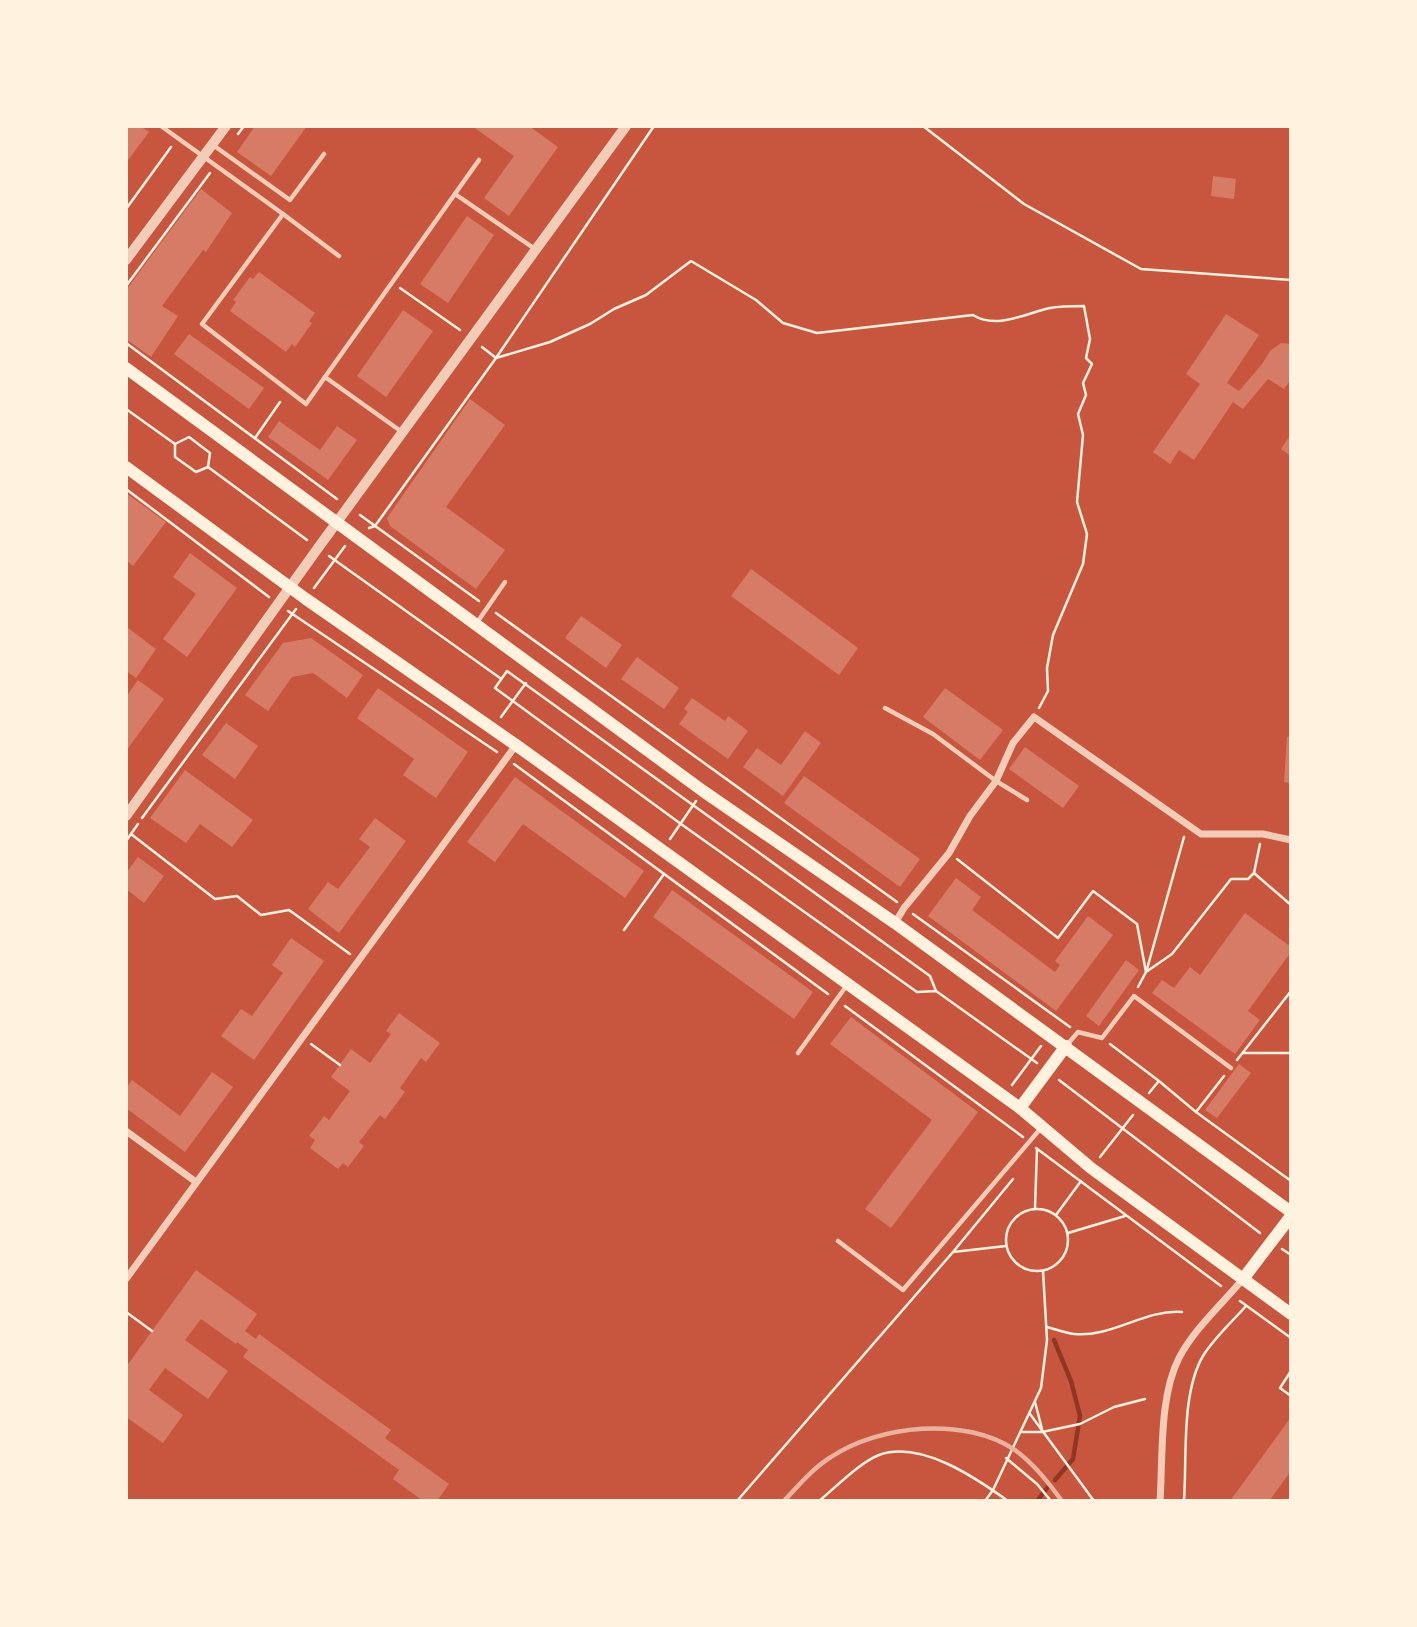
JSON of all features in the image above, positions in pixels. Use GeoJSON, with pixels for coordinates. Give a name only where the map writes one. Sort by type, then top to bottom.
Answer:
{"type":"FeatureCollection","features":[{"type":"Feature","properties":{"kind":"main road"},"geometry":{"type":"LineString","coordinates":[[126,368],[703,791],[895,923],[1066,1046],[1291,1214],[1243,1279]]}},
{"type":"Feature","properties":{"kind":"main road"},"geometry":{"type":"LineString","coordinates":[[126,467],[306,599],[493,728],[1020,1108],[1091,1168],[1291,1314]]}},
{"type":"Feature","properties":{"kind":"main road"},"geometry":{"type":"LineString","coordinates":[[1020,1108],[1066,1046]]}},
{"type":"Feature","properties":{"kind":"street"},"geometry":{"type":"LineString","coordinates":[[126,260],[226,126]]}},
{"type":"Feature","properties":{"kind":"street"},"geometry":{"type":"LineString","coordinates":[[126,816],[626,126]]}},
{"type":"Feature","properties":{"kind":"street"},"geometry":{"type":"LineString","coordinates":[[895,923],[949,853],[970,816],[996,781],[1013,743],[1034,717],[1201,834],[1263,834],[1291,840]]}},
{"type":"Feature","properties":{"kind":"street"},"geometry":{"type":"LineString","coordinates":[[126,1279],[516,745]]}},
{"type":"Feature","properties":{"kind":"street"},"geometry":{"type":"LineString","coordinates":[[126,1131],[196,1182]]}},
{"type":"Feature","properties":{"kind":"street"},"geometry":{"type":"LineString","coordinates":[[1160,1501],[1165,1424],[1175,1368],[1190,1342],[1243,1279]]}},
{"type":"Feature","properties":{"kind":"lane"},"geometry":{"type":"LineString","coordinates":[[161,126],[340,256]]}},
{"type":"Feature","properties":{"kind":"lane"},"geometry":{"type":"LineString","coordinates":[[212,144],[290,200],[324,153]]}},
{"type":"Feature","properties":{"kind":"lane"},"geometry":{"type":"LineString","coordinates":[[283,214],[202,324],[306,404],[479,160]]}},
{"type":"Feature","properties":{"kind":"lane"},"geometry":{"type":"LineString","coordinates":[[455,194],[536,249]]}},
{"type":"Feature","properties":{"kind":"lane"},"geometry":{"type":"LineString","coordinates":[[325,377],[402,432]]}},
{"type":"Feature","properties":{"kind":"lane"},"geometry":{"type":"LineString","coordinates":[[475,624],[505,582]]}},
{"type":"Feature","properties":{"kind":"lane"},"geometry":{"type":"LineString","coordinates":[[885,708],[933,734],[996,781],[1027,800]]}},
{"type":"Feature","properties":{"kind":"lane"},"geometry":{"type":"LineString","coordinates":[[798,1053],[848,984]]}},
{"type":"Feature","properties":{"kind":"lane"},"geometry":{"type":"LineString","coordinates":[[1066,1046],[1078,1032],[1101,1038],[1134,996],[1231,1068]]}},
{"type":"Feature","properties":{"kind":"lane"},"geometry":{"type":"LineString","coordinates":[[838,1241],[903,1290],[1042,1128]]}},
{"type":"Feature","properties":{"kind":"path"},"geometry":{"type":"LineString","coordinates":[[224,153],[244,126]]}},
{"type":"Feature","properties":{"kind":"path"},"geometry":{"type":"LineString","coordinates":[[126,841],[352,535],[376,526],[496,358],[654,126]]}},
{"type":"Feature","properties":{"kind":"path"},"geometry":{"type":"LineString","coordinates":[[923,126],[1024,204],[1141,269],[1291,280]]}},
{"type":"Feature","properties":{"kind":"path"},"geometry":{"type":"LineString","coordinates":[[126,209],[178,138]]}},
{"type":"Feature","properties":{"kind":"path"},"geometry":{"type":"LineString","coordinates":[[126,286],[215,166]]}},
{"type":"Feature","properties":{"kind":"path"},"geometry":{"type":"LineString","coordinates":[[496,358],[550,341],[590,324],[614,309],[646,295],[691,261],[756,300],[783,323],[817,334],[973,315],[982,321],[1022,318],[1051,308],[1084,306],[1090,339],[1086,358],[1092,364],[1083,383],[1086,395],[1078,414],[1083,435],[1077,502],[1087,534],[1083,564],[1053,635],[1047,668],[1048,691],[1034,717]]}},
{"type":"Feature","properties":{"kind":"path"},"geometry":{"type":"LineString","coordinates":[[392,283],[496,358]]}},
{"type":"Feature","properties":{"kind":"path"},"geometry":{"type":"LineString","coordinates":[[126,343],[348,507],[1078,1032]]}},
{"type":"Feature","properties":{"kind":"path"},"geometry":{"type":"LineString","coordinates":[[255,438],[280,402]]}},
{"type":"Feature","properties":{"kind":"path"},"geometry":{"type":"LineString","coordinates":[[126,409],[175,444]]}},
{"type":"Feature","properties":{"kind":"path"},"geometry":{"type":"LineString","coordinates":[[175,444],[189,437],[211,453],[208,467]]}},
{"type":"Feature","properties":{"kind":"path"},"geometry":{"type":"LineString","coordinates":[[175,444],[175,457],[196,472],[208,467]]}},
{"type":"Feature","properties":{"kind":"path"},"geometry":{"type":"LineString","coordinates":[[208,467],[334,561],[501,678]]}},
{"type":"Feature","properties":{"kind":"path"},"geometry":{"type":"LineString","coordinates":[[126,489],[278,604],[506,758],[1030,1142],[1291,1338]]}},
{"type":"Feature","properties":{"kind":"path"},"geometry":{"type":"LineString","coordinates":[[482,742],[536,669]]}},
{"type":"Feature","properties":{"kind":"path"},"geometry":{"type":"LineString","coordinates":[[936,991],[917,992],[681,824],[495,688],[501,678],[507,671],[930,976],[936,991],[1031,1059],[1291,1255]]}},
{"type":"Feature","properties":{"kind":"path"},"geometry":{"type":"LineString","coordinates":[[663,850],[703,791]]}},
{"type":"Feature","properties":{"kind":"path"},"geometry":{"type":"LineString","coordinates":[[1134,996],[1146,972],[1188,824]]}},
{"type":"Feature","properties":{"kind":"path"},"geometry":{"type":"LineString","coordinates":[[131,834],[215,899],[237,897],[261,915],[289,909],[358,960]]}},
{"type":"Feature","properties":{"kind":"path"},"geometry":{"type":"LineString","coordinates":[[1146,972],[1172,954],[1231,879],[1248,879],[1254,873],[1263,834]]}},
{"type":"Feature","properties":{"kind":"path"},"geometry":{"type":"LineString","coordinates":[[949,853],[1058,938],[1093,891],[1137,923],[1146,972]]}},
{"type":"Feature","properties":{"kind":"path"},"geometry":{"type":"LineString","coordinates":[[1254,873],[1291,905]]}},
{"type":"Feature","properties":{"kind":"path"},"geometry":{"type":"LineString","coordinates":[[624,930],[664,874]]}},
{"type":"Feature","properties":{"kind":"path"},"geometry":{"type":"LineString","coordinates":[[1196,1112],[1291,991]]}},
{"type":"Feature","properties":{"kind":"path"},"geometry":{"type":"LineString","coordinates":[[302,1037],[340,1065]]}},
{"type":"Feature","properties":{"kind":"path"},"geometry":{"type":"LineString","coordinates":[[1101,1038],[1291,1181]]}},
{"type":"Feature","properties":{"kind":"path"},"geometry":{"type":"LineString","coordinates":[[1011,1086],[1045,1041]]}},
{"type":"Feature","properties":{"kind":"path"},"geometry":{"type":"LineString","coordinates":[[1243,1053],[1291,1053]]}},
{"type":"Feature","properties":{"kind":"path"},"geometry":{"type":"LineString","coordinates":[[1056,1215],[1142,1102]]}},
{"type":"Feature","properties":{"kind":"path"},"geometry":{"type":"LineString","coordinates":[[1029,1159],[1037,1149]]}},
{"type":"Feature","properties":{"kind":"path"},"geometry":{"type":"LineString","coordinates":[[1035,1208],[1037,1149]]}},
{"type":"Feature","properties":{"kind":"path"},"geometry":{"type":"LineString","coordinates":[[737,1501],[953,1252],[1020,1170]]}},
{"type":"Feature","properties":{"kind":"path"},"geometry":{"type":"LineString","coordinates":[[1035,1208],[1056,1215],[1066,1226],[1068,1233],[1065,1253],[1060,1261],[1043,1271],[1024,1269],[1009,1255],[1006,1246],[1007,1228],[1012,1220],[1018,1214],[1035,1208]]}},
{"type":"Feature","properties":{"kind":"path"},"geometry":{"type":"LineString","coordinates":[[1068,1233],[1126,1216]]}},
{"type":"Feature","properties":{"kind":"path"},"geometry":{"type":"LineString","coordinates":[[953,1252],[1006,1246]]}},
{"type":"Feature","properties":{"kind":"path"},"geometry":{"type":"LineString","coordinates":[[985,1501],[993,1490],[1041,1388],[1047,1327],[1043,1271]]}},
{"type":"Feature","properties":{"kind":"path"},"geometry":{"type":"LineString","coordinates":[[1184,1501],[1187,1414],[1196,1372],[1203,1354],[1246,1305]]}},
{"type":"Feature","properties":{"kind":"path"},"geometry":{"type":"LineString","coordinates":[[1047,1327],[1075,1334],[1105,1331],[1154,1315],[1182,1311]]}},
{"type":"Feature","properties":{"kind":"path"},"geometry":{"type":"LineString","coordinates":[[126,1312],[152,1331]]}},
{"type":"Feature","properties":{"kind":"path"},"geometry":{"type":"LineString","coordinates":[[1291,1371],[1280,1388],[1291,1396]]}},
{"type":"Feature","properties":{"kind":"path"},"geometry":{"type":"LineString","coordinates":[[1021,1432],[1042,1432],[1080,1424],[1114,1407],[1145,1399]]}},
{"type":"Feature","properties":{"kind":"path"},"geometry":{"type":"LineString","coordinates":[[1035,1402],[1042,1432]]}},
{"type":"Feature","properties":{"kind":"path"},"geometry":{"type":"LineString","coordinates":[[1030,1413],[1094,1501]]}},
{"type":"Feature","properties":{"kind":"path"},"geometry":{"type":"LineString","coordinates":[[819,1501],[846,1477],[880,1455],[902,1452],[925,1455],[956,1467],[1008,1501]]}},
{"type":"Feature","properties":{"kind":"path"},"geometry":{"type":"LineString","coordinates":[[1006,1458],[1037,1484],[1050,1499]]}},
{"type":"Feature","properties":{"kind":"building"},"geometry":{"type":"Polygon","coordinates":[[[126,126],[140,126],[149,132],[126,163],[126,126]]]}},
{"type":"Feature","properties":{"kind":"building"},"geometry":{"type":"Polygon","coordinates":[[[255,126],[307,126],[271,176],[237,152],[255,126]]]}},
{"type":"Feature","properties":{"kind":"building"},"geometry":{"type":"Polygon","coordinates":[[[472,126],[529,126],[558,147],[509,216],[484,198],[514,156],[472,126]]]}},
{"type":"Feature","properties":{"kind":"building"},"geometry":{"type":"Polygon","coordinates":[[[1213,176],[1236,179],[1234,199],[1211,196],[1213,176]]]}},
{"type":"Feature","properties":{"kind":"building"},"geometry":{"type":"Polygon","coordinates":[[[201,189],[232,213],[206,252],[203,250],[162,306],[178,316],[151,357],[126,339],[126,290],[201,189]]]}},
{"type":"Feature","properties":{"kind":"building"},"geometry":{"type":"Polygon","coordinates":[[[467,216],[494,235],[448,303],[420,284],[467,216]]]}},
{"type":"Feature","properties":{"kind":"building"},"geometry":{"type":"Polygon","coordinates":[[[259,272],[315,313],[309,321],[312,323],[295,347],[292,344],[286,352],[230,311],[236,302],[233,300],[250,277],[253,279],[259,272]]]}},
{"type":"Feature","properties":{"kind":"building"},"geometry":{"type":"Polygon","coordinates":[[[403,310],[433,331],[386,397],[357,376],[403,310]]]}},
{"type":"Feature","properties":{"kind":"building"},"geometry":{"type":"Polygon","coordinates":[[[1226,314],[1259,335],[1227,383],[1239,391],[1270,351],[1281,343],[1291,344],[1291,379],[1284,389],[1268,379],[1243,409],[1233,402],[1194,460],[1179,450],[1170,464],[1153,452],[1200,384],[1186,374],[1226,314]]]}},
{"type":"Feature","properties":{"kind":"building"},"geometry":{"type":"Polygon","coordinates":[[[189,334],[264,388],[249,409],[174,354],[189,334]]]}},
{"type":"Feature","properties":{"kind":"building"},"geometry":{"type":"Polygon","coordinates":[[[470,399],[505,425],[446,507],[505,550],[476,589],[390,526],[387,518],[470,399]]]}},
{"type":"Feature","properties":{"kind":"building"},"geometry":{"type":"Polygon","coordinates":[[[279,421],[320,450],[337,426],[357,440],[328,480],[268,437],[279,421]]]}},
{"type":"Feature","properties":{"kind":"building"},"geometry":{"type":"Polygon","coordinates":[[[1291,434],[1291,456],[1281,449],[1291,434]]]}},
{"type":"Feature","properties":{"kind":"building"},"geometry":{"type":"Polygon","coordinates":[[[126,493],[166,522],[133,566],[126,560],[126,493]]]}},
{"type":"Feature","properties":{"kind":"building"},"geometry":{"type":"Polygon","coordinates":[[[190,553],[237,588],[187,657],[163,639],[196,594],[173,577],[190,553]]]}},
{"type":"Feature","properties":{"kind":"building"},"geometry":{"type":"Polygon","coordinates":[[[751,569],[858,648],[839,675],[731,596],[751,569]]]}},
{"type":"Feature","properties":{"kind":"building"},"geometry":{"type":"Polygon","coordinates":[[[581,616],[622,645],[606,668],[565,638],[581,616]]]}},
{"type":"Feature","properties":{"kind":"building"},"geometry":{"type":"Polygon","coordinates":[[[128,628],[156,649],[136,678],[126,671],[128,628]]]}},
{"type":"Feature","properties":{"kind":"building"},"geometry":{"type":"Polygon","coordinates":[[[311,638],[363,675],[347,698],[313,673],[292,677],[268,711],[245,695],[283,643],[311,638]]]}},
{"type":"Feature","properties":{"kind":"building"},"geometry":{"type":"Polygon","coordinates":[[[637,657],[679,688],[664,709],[621,679],[637,657]]]}},
{"type":"Feature","properties":{"kind":"building"},"geometry":{"type":"Polygon","coordinates":[[[138,680],[164,699],[126,751],[126,697],[138,680]]]}},
{"type":"Feature","properties":{"kind":"building"},"geometry":{"type":"Polygon","coordinates":[[[378,688],[468,752],[436,798],[403,775],[414,759],[357,718],[378,688]]]}},
{"type":"Feature","properties":{"kind":"building"},"geometry":{"type":"Polygon","coordinates":[[[945,688],[1003,730],[980,760],[923,717],[945,688]]]}},
{"type":"Feature","properties":{"kind":"building"},"geometry":{"type":"Polygon","coordinates":[[[692,698],[725,721],[728,716],[748,731],[728,759],[679,724],[688,712],[684,709],[692,698]]]}},
{"type":"Feature","properties":{"kind":"building"},"geometry":{"type":"Polygon","coordinates":[[[226,723],[258,746],[235,779],[202,755],[226,723]]]}},
{"type":"Feature","properties":{"kind":"building"},"geometry":{"type":"Polygon","coordinates":[[[805,731],[821,743],[783,796],[743,767],[757,748],[781,765],[805,731]]]}},
{"type":"Feature","properties":{"kind":"building"},"geometry":{"type":"Polygon","coordinates":[[[1287,737],[1291,737],[1291,783],[1284,782],[1287,737]]]}},
{"type":"Feature","properties":{"kind":"building"},"geometry":{"type":"Polygon","coordinates":[[[1025,747],[1079,786],[1063,808],[1009,769],[1025,747]]]}},
{"type":"Feature","properties":{"kind":"building"},"geometry":{"type":"Polygon","coordinates":[[[185,770],[253,820],[232,847],[200,824],[186,843],[150,818],[185,770]]]}},
{"type":"Feature","properties":{"kind":"building"},"geometry":{"type":"Polygon","coordinates":[[[804,776],[920,859],[900,887],[784,803],[804,776]]]}},
{"type":"Feature","properties":{"kind":"building"},"geometry":{"type":"Polygon","coordinates":[[[515,777],[644,871],[625,898],[523,824],[495,862],[467,842],[515,777]]]}},
{"type":"Feature","properties":{"kind":"building"},"geometry":{"type":"Polygon","coordinates":[[[375,818],[406,841],[339,933],[308,909],[328,882],[338,889],[370,847],[359,839],[375,818]]]}},
{"type":"Feature","properties":{"kind":"building"},"geometry":{"type":"Polygon","coordinates":[[[138,857],[164,876],[144,903],[126,889],[126,873],[138,857]]]}},
{"type":"Feature","properties":{"kind":"building"},"geometry":{"type":"Polygon","coordinates":[[[956,878],[981,897],[972,910],[1055,972],[1060,965],[1055,961],[1088,916],[1113,935],[1056,1011],[928,916],[956,878]]]}},
{"type":"Feature","properties":{"kind":"building"},"geometry":{"type":"Polygon","coordinates":[[[672,890],[813,992],[794,1019],[653,917],[672,890]]]}},
{"type":"Feature","properties":{"kind":"building"},"geometry":{"type":"Polygon","coordinates":[[[1245,913],[1291,947],[1291,952],[1248,1011],[1260,1020],[1235,1054],[1152,993],[1162,980],[1174,988],[1190,967],[1200,975],[1245,913]]]}},
{"type":"Feature","properties":{"kind":"building"},"geometry":{"type":"Polygon","coordinates":[[[291,938],[324,961],[254,1060],[221,1036],[241,1009],[252,1016],[283,973],[272,965],[291,938]]]}},
{"type":"Feature","properties":{"kind":"building"},"geometry":{"type":"Polygon","coordinates":[[[1126,960],[1139,970],[1099,1026],[1086,1016],[1126,960]]]}},
{"type":"Feature","properties":{"kind":"building"},"geometry":{"type":"Polygon","coordinates":[[[399,1013],[440,1043],[426,1062],[421,1058],[400,1088],[405,1092],[385,1119],[380,1115],[359,1142],[364,1146],[348,1167],[343,1163],[338,1169],[310,1148],[315,1140],[309,1136],[324,1116],[329,1120],[350,1091],[331,1077],[351,1049],[370,1063],[391,1034],[386,1031],[399,1013]]]}},
{"type":"Feature","properties":{"kind":"building"},"geometry":{"type":"Polygon","coordinates":[[[851,1017],[978,1112],[891,1228],[865,1209],[932,1120],[830,1044],[851,1017]]]}},
{"type":"Feature","properties":{"kind":"building"},"geometry":{"type":"Polygon","coordinates":[[[1239,1064],[1251,1073],[1217,1118],[1205,1110],[1239,1064]]]}},
{"type":"Feature","properties":{"kind":"building"},"geometry":{"type":"Polygon","coordinates":[[[212,1072],[233,1087],[185,1152],[126,1108],[126,1088],[132,1080],[180,1116],[212,1072]]]}},
{"type":"Feature","properties":{"kind":"building"},"geometry":{"type":"Polygon","coordinates":[[[196,1270],[257,1314],[245,1331],[256,1339],[259,1334],[391,1430],[385,1438],[449,1484],[437,1501],[423,1501],[393,1479],[399,1470],[243,1357],[248,1350],[201,1319],[185,1340],[228,1371],[208,1399],[165,1368],[149,1390],[183,1415],[163,1443],[126,1417],[126,1367],[196,1270]]]}},
{"type":"Feature","properties":{"kind":"building"},"geometry":{"type":"Polygon","coordinates":[[[1291,1417],[1291,1471],[1269,1501],[1230,1501],[1291,1417]]]}},
{"type":"Feature","properties":{"kind":"waterway"},"geometry":{"type":"LineString","coordinates":[[1054,1340],[1071,1381],[1080,1416],[1073,1459],[1055,1480]]}},
{"type":"Feature","properties":{"kind":"waterway"},"geometry":{"type":"LineString","coordinates":[[1037,1501],[1047,1488]]}},
{"type":"Feature","properties":{"kind":"railway"},"geometry":{"type":"LineString","coordinates":[[784,1501],[818,1466],[851,1446],[897,1432],[922,1429],[972,1432],[995,1439],[1028,1461],[1062,1501]]}}]}
